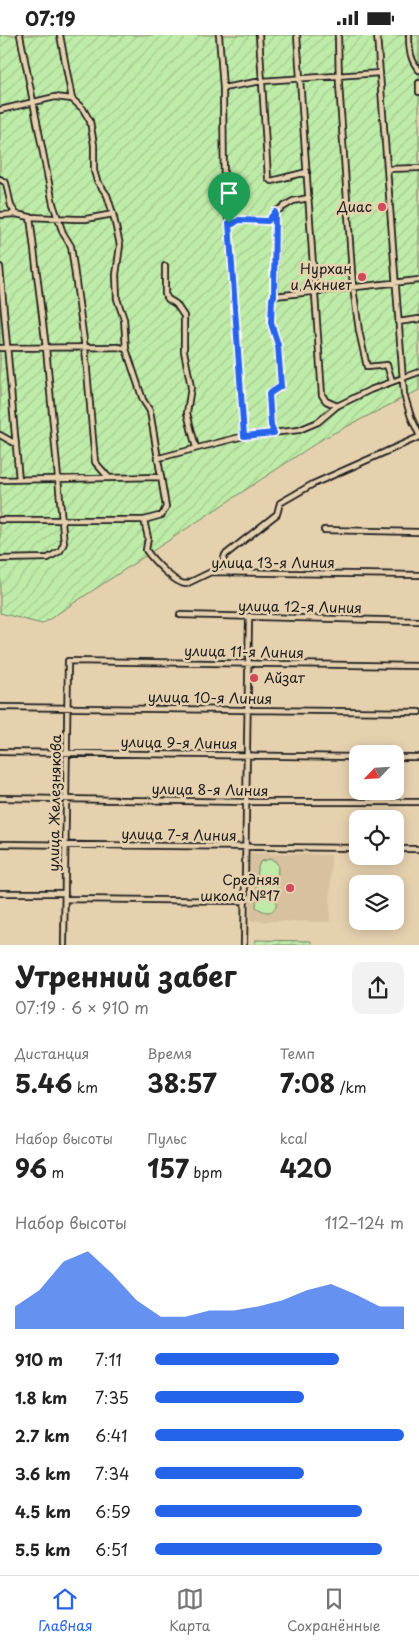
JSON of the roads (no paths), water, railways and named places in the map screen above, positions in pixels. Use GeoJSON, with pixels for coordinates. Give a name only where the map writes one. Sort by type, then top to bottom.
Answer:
{"type":"FeatureCollection","features":[{"type":"Feature","properties":{"kind":"street"},"geometry":{"type":"LineString","coordinates":[[20,35],[53,205],[63,233],[71,246],[84,348],[95,462],[109,478]]}},
{"type":"Feature","properties":{"kind":"street"},"geometry":{"type":"LineString","coordinates":[[60,35],[72,99]]}},
{"type":"Feature","properties":{"kind":"street"},"geometry":{"type":"LineString","coordinates":[[219,35],[223,88],[224,192],[229,223],[244,436]]}},
{"type":"Feature","properties":{"kind":"street"},"geometry":{"type":"LineString","coordinates":[[259,35],[268,178],[271,181],[307,172]]}},
{"type":"Feature","properties":{"kind":"street"},"geometry":{"type":"LineString","coordinates":[[297,35],[322,395],[326,401],[337,406]]}},
{"type":"Feature","properties":{"kind":"street"},"geometry":{"type":"LineString","coordinates":[[338,35],[353,287],[359,331],[367,367],[387,365],[392,381]]}},
{"type":"Feature","properties":{"kind":"street"},"geometry":{"type":"LineString","coordinates":[[231,573],[223,561],[225,555],[278,515],[280,503],[314,484],[419,436],[417,421],[411,417],[404,394],[402,377],[377,35]]}},
{"type":"Feature","properties":{"kind":"street"},"geometry":{"type":"LineString","coordinates":[[409,35],[410,56],[419,70]]}},
{"type":"Feature","properties":{"kind":"street"},"geometry":{"type":"LineString","coordinates":[[223,88],[262,81],[380,73]]}},
{"type":"Feature","properties":{"kind":"street"},"geometry":{"type":"LineString","coordinates":[[419,83],[419,92]]}},
{"type":"Feature","properties":{"kind":"street"},"geometry":{"type":"LineString","coordinates":[[0,110],[55,97],[72,99],[83,109],[90,121],[94,145],[94,171],[97,181],[107,195],[120,245],[116,275],[117,299],[124,319],[126,349],[143,400],[150,411],[166,507],[165,512],[158,517],[144,520],[0,520]]}},
{"type":"Feature","properties":{"kind":"street"},"geometry":{"type":"LineString","coordinates":[[387,169],[419,168]]}},
{"type":"Feature","properties":{"kind":"street"},"geometry":{"type":"LineString","coordinates":[[0,179],[6,183],[11,206],[16,214]]}},
{"type":"Feature","properties":{"kind":"street"},"geometry":{"type":"LineString","coordinates":[[229,223],[233,224],[239,220],[268,221],[275,212],[294,201],[309,198]]}},
{"type":"Feature","properties":{"kind":"street"},"geometry":{"type":"LineString","coordinates":[[274,433],[271,425],[269,394],[281,386],[278,345],[271,323],[272,299],[274,296],[275,212]]}},
{"type":"Feature","properties":{"kind":"street"},"geometry":{"type":"LineString","coordinates":[[0,215],[16,214],[30,217],[86,219],[113,214]]}},
{"type":"Feature","properties":{"kind":"street"},"geometry":{"type":"LineString","coordinates":[[0,559],[48,558],[55,555],[64,543],[46,348],[30,217]]}},
{"type":"Feature","properties":{"kind":"street"},"geometry":{"type":"LineString","coordinates":[[165,266],[165,294],[168,299],[176,303],[184,316],[184,351],[191,387],[187,413],[196,448]]}},
{"type":"Feature","properties":{"kind":"street"},"geometry":{"type":"LineString","coordinates":[[0,267],[20,480]]}},
{"type":"Feature","properties":{"kind":"street"},"geometry":{"type":"LineString","coordinates":[[274,296],[419,280]]}},
{"type":"Feature","properties":{"kind":"street"},"geometry":{"type":"LineString","coordinates":[[398,321],[419,319]]}},
{"type":"Feature","properties":{"kind":"street"},"geometry":{"type":"LineString","coordinates":[[0,348],[118,347],[126,349]]}},
{"type":"Feature","properties":{"kind":"street"},"geometry":{"type":"LineString","coordinates":[[159,458],[244,436],[299,430],[318,422],[337,406],[392,381],[419,372]]}},
{"type":"Feature","properties":{"kind":"street"},"geometry":{"type":"LineString","coordinates":[[0,435],[16,444]]}},
{"type":"Feature","properties":{"kind":"street"},"geometry":{"type":"LineString","coordinates":[[0,480],[162,477]]}},
{"type":"Feature","properties":{"kind":"street","name":"улица 13-я Линия"},"geometry":{"type":"LineString","coordinates":[[144,520],[148,537],[146,550],[181,584],[186,584],[208,573],[419,575]]}},
{"type":"Feature","properties":{"kind":"street"},"geometry":{"type":"LineString","coordinates":[[324,530],[419,532]]}},
{"type":"Feature","properties":{"kind":"street","name":"улица 12-я Линия"},"geometry":{"type":"LineString","coordinates":[[180,615],[419,621]]}},
{"type":"Feature","properties":{"kind":"street"},"geometry":{"type":"LineString","coordinates":[[244,945],[249,616]]}},
{"type":"Feature","properties":{"kind":"street","name":"улица 11-я Линия"},"geometry":{"type":"LineString","coordinates":[[68,661],[419,666]]}},
{"type":"Feature","properties":{"kind":"street","name":"улица Железнякова"},"geometry":{"type":"LineString","coordinates":[[64,945],[68,661]]}},
{"type":"Feature","properties":{"kind":"street","name":"улица 10-я Линия"},"geometry":{"type":"LineString","coordinates":[[0,707],[419,712]]}},
{"type":"Feature","properties":{"kind":"street","name":"улица 9-я Линия"},"geometry":{"type":"LineString","coordinates":[[0,752],[349,757]]}},
{"type":"Feature","properties":{"kind":"street"},"geometry":{"type":"LineString","coordinates":[[404,757],[419,757]]}},
{"type":"Feature","properties":{"kind":"street","name":"улица 8-я Линия"},"geometry":{"type":"LineString","coordinates":[[0,798],[246,802],[419,802]]}},
{"type":"Feature","properties":{"kind":"street","name":"улица 7-я Линия"},"geometry":{"type":"LineString","coordinates":[[0,844],[349,848]]}},
{"type":"Feature","properties":{"kind":"street"},"geometry":{"type":"LineString","coordinates":[[404,849],[419,849]]}},
{"type":"Feature","properties":{"kind":"street"},"geometry":{"type":"LineString","coordinates":[[0,893],[65,893]]}},
{"type":"Feature","properties":{"kind":"street"},"geometry":{"type":"LineString","coordinates":[[65,899],[245,901]]}},
{"type":"Feature","properties":{"kind":"place","name":"Диас"},"geometry":{"type":"Point","coordinates":[382,207]}},
{"type":"Feature","properties":{"kind":"place","name":"Нурхан и Акниет"},"geometry":{"type":"Point","coordinates":[362,277]}},
{"type":"Feature","properties":{"kind":"place","name":"Айзат"},"geometry":{"type":"Point","coordinates":[254,678]}},
{"type":"Feature","properties":{"kind":"place","name":"Средняя школа №17"},"geometry":{"type":"Point","coordinates":[290,888]}}]}
